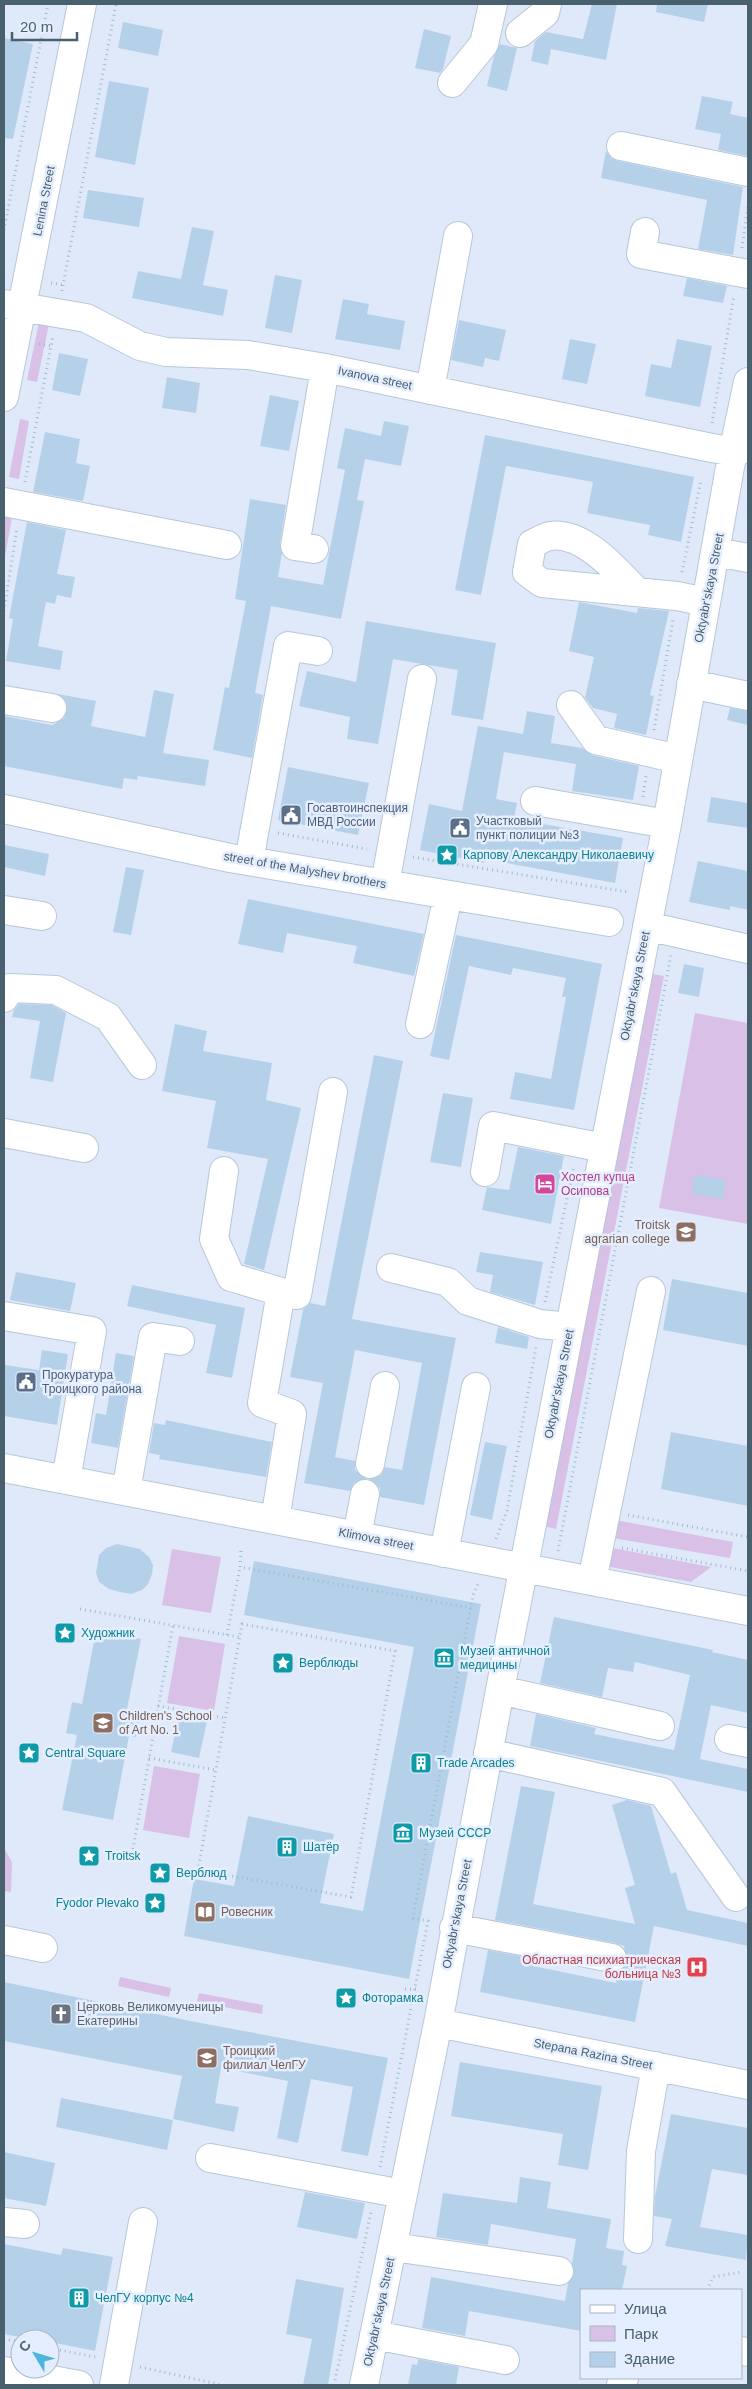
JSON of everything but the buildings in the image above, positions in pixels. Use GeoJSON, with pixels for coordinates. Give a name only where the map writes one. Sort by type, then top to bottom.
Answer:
{"type":"FeatureCollection","features":[{"type":"Feature","properties":{"kind":"street","name":"Lenina Street"},"geometry":{"type":"LineString","coordinates":[[4,397],[13,305],[82,4]]}},
{"type":"Feature","properties":{"kind":"street"},"geometry":{"type":"LineString","coordinates":[[452,83],[484,44],[494,4]]}},
{"type":"Feature","properties":{"kind":"street"},"geometry":{"type":"LineString","coordinates":[[520,33],[545,13],[547,4]]}},
{"type":"Feature","properties":{"kind":"street"},"geometry":{"type":"LineString","coordinates":[[621,146],[748,172]]}},
{"type":"Feature","properties":{"kind":"street"},"geometry":{"type":"LineString","coordinates":[[645,232],[640,254],[748,274]]}},
{"type":"Feature","properties":{"kind":"street"},"geometry":{"type":"LineString","coordinates":[[430,390],[458,236]]}},
{"type":"Feature","properties":{"kind":"street","name":"Ivanova street"},"geometry":{"type":"LineString","coordinates":[[13,305],[86,318],[140,346],[166,352],[248,355],[325,368],[740,459]]}},
{"type":"Feature","properties":{"kind":"street"},"geometry":{"type":"LineString","coordinates":[[314,549],[295,546],[325,368]]}},
{"type":"Feature","properties":{"kind":"street","name":"Oktyabr'skaya Street"},"geometry":{"type":"LineString","coordinates":[[364,2385],[438,2023],[454,1928],[667,824],[706,602],[716,552],[740,459],[748,382]]}},
{"type":"Feature","properties":{"kind":"street"},"geometry":{"type":"LineString","coordinates":[[4,502],[226,545]]}},
{"type":"Feature","properties":{"kind":"street"},"geometry":{"type":"LineString","coordinates":[[716,552],[748,558]]}},
{"type":"Feature","properties":{"kind":"street"},"geometry":{"type":"LineString","coordinates":[[637,592],[706,602]]}},
{"type":"Feature","properties":{"kind":"street"},"geometry":{"type":"LineString","coordinates":[[249,861],[288,646],[318,651]]}},
{"type":"Feature","properties":{"kind":"street"},"geometry":{"type":"LineString","coordinates":[[385,884],[389,853],[422,679]]}},
{"type":"Feature","properties":{"kind":"street"},"geometry":{"type":"LineString","coordinates":[[691,684],[748,696]]}},
{"type":"Feature","properties":{"kind":"street"},"geometry":{"type":"LineString","coordinates":[[4,700],[52,708]]}},
{"type":"Feature","properties":{"kind":"street"},"geometry":{"type":"LineString","coordinates":[[571,705],[596,740],[678,759]]}},
{"type":"Feature","properties":{"kind":"street"},"geometry":{"type":"LineString","coordinates":[[536,801],[667,824]]}},
{"type":"Feature","properties":{"kind":"street","name":"street of the Malyshev brothers"},"geometry":{"type":"LineString","coordinates":[[4,809],[249,861],[609,922]]}},
{"type":"Feature","properties":{"kind":"street"},"geometry":{"type":"LineString","coordinates":[[420,1024],[448,896]]}},
{"type":"Feature","properties":{"kind":"street"},"geometry":{"type":"LineString","coordinates":[[4,910],[42,916]]}},
{"type":"Feature","properties":{"kind":"street"},"geometry":{"type":"LineString","coordinates":[[647,926],[748,949]]}},
{"type":"Feature","properties":{"kind":"street"},"geometry":{"type":"LineString","coordinates":[[4,998],[10,988],[56,990],[108,1017],[142,1065]]}},
{"type":"Feature","properties":{"kind":"street"},"geometry":{"type":"LineString","coordinates":[[224,1171],[214,1239],[232,1277],[281,1292],[297,1294],[333,1092]]}},
{"type":"Feature","properties":{"kind":"street"},"geometry":{"type":"LineString","coordinates":[[485,1172],[493,1126],[604,1148]]}},
{"type":"Feature","properties":{"kind":"street"},"geometry":{"type":"LineString","coordinates":[[4,1133],[84,1148]]}},
{"type":"Feature","properties":{"kind":"street"},"geometry":{"type":"LineString","coordinates":[[391,1268],[448,1282],[468,1301],[540,1324],[570,1327]]}},
{"type":"Feature","properties":{"kind":"street"},"geometry":{"type":"LineString","coordinates":[[592,1581],[651,1291]]}},
{"type":"Feature","properties":{"kind":"street"},"geometry":{"type":"LineString","coordinates":[[275,1520],[292,1414],[262,1403],[281,1292]]}},
{"type":"Feature","properties":{"kind":"street"},"geometry":{"type":"LineString","coordinates":[[4,1316],[92,1332],[66,1480]]}},
{"type":"Feature","properties":{"kind":"street"},"geometry":{"type":"LineString","coordinates":[[126,1491],[153,1337],[180,1341]]}},
{"type":"Feature","properties":{"kind":"street"},"geometry":{"type":"LineString","coordinates":[[370,1464],[385,1386]]}},
{"type":"Feature","properties":{"kind":"street"},"geometry":{"type":"LineString","coordinates":[[444,1552],[476,1388]]}},
{"type":"Feature","properties":{"kind":"street","name":"Klimova street"},"geometry":{"type":"LineString","coordinates":[[4,1468],[748,1611]]}},
{"type":"Feature","properties":{"kind":"street"},"geometry":{"type":"LineString","coordinates":[[357,1536],[364,1494]]}},
{"type":"Feature","properties":{"kind":"street"},"geometry":{"type":"LineString","coordinates":[[500,1690],[660,1726]]}},
{"type":"Feature","properties":{"kind":"street"},"geometry":{"type":"LineString","coordinates":[[486,1762],[575,1787]]}},
{"type":"Feature","properties":{"kind":"street"},"geometry":{"type":"LineString","coordinates":[[486,1762],[662,1792],[736,1897]]}},
{"type":"Feature","properties":{"kind":"street"},"geometry":{"type":"LineString","coordinates":[[454,1928],[612,1958]]}},
{"type":"Feature","properties":{"kind":"street"},"geometry":{"type":"LineString","coordinates":[[4,1940],[43,1948]]}},
{"type":"Feature","properties":{"kind":"street","name":"Stepana Razina Street"},"geometry":{"type":"LineString","coordinates":[[438,2023],[748,2085]]}},
{"type":"Feature","properties":{"kind":"street"},"geometry":{"type":"LineString","coordinates":[[638,2240],[641,2151],[656,2066]]}},
{"type":"Feature","properties":{"kind":"street"},"geometry":{"type":"LineString","coordinates":[[210,2158],[403,2194]]}},
{"type":"Feature","properties":{"kind":"street"},"geometry":{"type":"LineString","coordinates":[[114,2385],[143,2222]]}},
{"type":"Feature","properties":{"kind":"street"},"geometry":{"type":"LineString","coordinates":[[393,2247],[559,2271]]}},
{"type":"Feature","properties":{"kind":"street"},"geometry":{"type":"LineString","coordinates":[[374,2336],[505,2360]]}},
{"type":"Feature","properties":{"kind":"street"},"geometry":{"type":"LineString","coordinates":[[30,2379],[79,2385]]}},
{"type":"Feature","properties":{"kind":"path"},"geometry":{"type":"LineString","coordinates":[[4,230],[48,4]]}},
{"type":"Feature","properties":{"kind":"path"},"geometry":{"type":"LineString","coordinates":[[255,829],[628,892]]}},
{"type":"Feature","properties":{"kind":"path"},"geometry":{"type":"LineString","coordinates":[[554,1574],[675,933]]}},
{"type":"Feature","properties":{"kind":"path"},"geometry":{"type":"LineString","coordinates":[[607,1510],[748,1537]]}},
{"type":"Feature","properties":{"kind":"path"},"geometry":{"type":"LineString","coordinates":[[600,1544],[748,1571]]}},
{"type":"Feature","properties":{"kind":"path"},"geometry":{"type":"LineString","coordinates":[[227,1635],[240,1567],[241,1551]]}},
{"type":"Feature","properties":{"kind":"path"},"geometry":{"type":"LineString","coordinates":[[240,1567],[472,1608]]}},
{"type":"Feature","properties":{"kind":"path"},"geometry":{"type":"LineString","coordinates":[[334,2385],[428,1921],[413,1918],[473,1602]]}},
{"type":"Feature","properties":{"kind":"path"},"geometry":{"type":"LineString","coordinates":[[80,1609],[239,1637]]}},
{"type":"Feature","properties":{"kind":"path"},"geometry":{"type":"LineString","coordinates":[[242,1624],[395,1651],[351,1897],[198,1870],[225,1718],[242,1624]]}},
{"type":"Feature","properties":{"kind":"path"},"geometry":{"type":"LineString","coordinates":[[132,1854],[173,1626]]}},
{"type":"Feature","properties":{"kind":"path"},"geometry":{"type":"LineString","coordinates":[[158,1706],[225,1718]]}},
{"type":"Feature","properties":{"kind":"path"},"geometry":{"type":"LineString","coordinates":[[149,1758],[216,1770]]}},
{"type":"Feature","properties":{"kind":"path"},"geometry":{"type":"LineString","coordinates":[[707,2289],[713,2277],[741,2272]]}},
{"type":"Feature","properties":{"kind":"green space"},"geometry":{"type":"Polygon","coordinates":[[[39,322],[49,324],[37,382],[27,380],[39,322]]]}},
{"type":"Feature","properties":{"kind":"green space"},"geometry":{"type":"Polygon","coordinates":[[[20,419],[29,421],[19,479],[9,477],[20,419]]]}},
{"type":"Feature","properties":{"kind":"green space"},"geometry":{"type":"Polygon","coordinates":[[[4,511],[13,512],[4,562],[4,511]]]}},
{"type":"Feature","properties":{"kind":"green space"},"geometry":{"type":"Polygon","coordinates":[[[652,974],[664,976],[556,1529],[544,1526],[652,974]]]}},
{"type":"Feature","properties":{"kind":"green space"},"geometry":{"type":"Polygon","coordinates":[[[695,1013],[748,1023],[748,1224],[659,1208],[695,1013]]]}},
{"type":"Feature","properties":{"kind":"green space"},"geometry":{"type":"Polygon","coordinates":[[[610,1519],[733,1542],[730,1558],[607,1537],[610,1519]]]}},
{"type":"Feature","properties":{"kind":"green space"},"geometry":{"type":"Polygon","coordinates":[[[607,1547],[711,1567],[691,1582],[605,1566],[607,1547]]]}},
{"type":"Feature","properties":{"kind":"green space"},"geometry":{"type":"Polygon","coordinates":[[[172,1549],[221,1557],[211,1613],[162,1605],[172,1549]]]}},
{"type":"Feature","properties":{"kind":"green space"},"geometry":{"type":"Polygon","coordinates":[[[179,1636],[225,1644],[214,1711],[167,1703],[179,1636]]]}},
{"type":"Feature","properties":{"kind":"green space"},"geometry":{"type":"Polygon","coordinates":[[[154,1766],[200,1774],[189,1838],[143,1830],[154,1766]]]}},
{"type":"Feature","properties":{"kind":"green space"},"geometry":{"type":"Polygon","coordinates":[[[4,1848],[12,1862],[11,1892],[4,1891],[4,1848]]]}},
{"type":"Feature","properties":{"kind":"green space"},"geometry":{"type":"Polygon","coordinates":[[[120,1977],[171,1988],[169,1997],[118,1986],[120,1977]]]}},
{"type":"Feature","properties":{"kind":"green space"},"geometry":{"type":"Polygon","coordinates":[[[199,1993],[263,2005],[262,2014],[197,2002],[199,1993]]]}},
{"type":"Feature","properties":{"kind":"place","name":"Госавтоинспекция МВД России"},"geometry":{"type":"Point","coordinates":[291,815]}},
{"type":"Feature","properties":{"kind":"place","name":"Участковый пункт полиции №3"},"geometry":{"type":"Point","coordinates":[460,828]}},
{"type":"Feature","properties":{"kind":"place","name":"Карпову Александру Николаевичу"},"geometry":{"type":"Point","coordinates":[447,855]}},
{"type":"Feature","properties":{"kind":"place","name":"Хостел купца Осипова"},"geometry":{"type":"Point","coordinates":[545,1184]}},
{"type":"Feature","properties":{"kind":"place","name":"Troitsk agrarian college"},"geometry":{"type":"Point","coordinates":[686,1232]}},
{"type":"Feature","properties":{"kind":"place","name":"Прокуратура Троицкого района"},"geometry":{"type":"Point","coordinates":[26,1382]}},
{"type":"Feature","properties":{"kind":"place","name":"Художник"},"geometry":{"type":"Point","coordinates":[65,1633]}},
{"type":"Feature","properties":{"kind":"place","name":"Музей античной медицины"},"geometry":{"type":"Point","coordinates":[444,1658]}},
{"type":"Feature","properties":{"kind":"place","name":"Верблюды"},"geometry":{"type":"Point","coordinates":[283,1663]}},
{"type":"Feature","properties":{"kind":"place","name":"Children's School of Art No. 1"},"geometry":{"type":"Point","coordinates":[103,1723]}},
{"type":"Feature","properties":{"kind":"place","name":"Central Square"},"geometry":{"type":"Point","coordinates":[29,1753]}},
{"type":"Feature","properties":{"kind":"place","name":"Trade Arcades"},"geometry":{"type":"Point","coordinates":[421,1763]}},
{"type":"Feature","properties":{"kind":"place","name":"Музей СССР"},"geometry":{"type":"Point","coordinates":[403,1833]}},
{"type":"Feature","properties":{"kind":"place","name":"Шатёр"},"geometry":{"type":"Point","coordinates":[287,1847]}},
{"type":"Feature","properties":{"kind":"place","name":"Troitsk"},"geometry":{"type":"Point","coordinates":[89,1856]}},
{"type":"Feature","properties":{"kind":"place","name":"Верблюд"},"geometry":{"type":"Point","coordinates":[160,1873]}},
{"type":"Feature","properties":{"kind":"place","name":"Fyodor Plevako"},"geometry":{"type":"Point","coordinates":[155,1903]}},
{"type":"Feature","properties":{"kind":"place","name":"Ровесник"},"geometry":{"type":"Point","coordinates":[205,1912]}},
{"type":"Feature","properties":{"kind":"place","name":"Областная психиатрическая больница №3"},"geometry":{"type":"Point","coordinates":[697,1967]}},
{"type":"Feature","properties":{"kind":"place","name":"Фоторамка"},"geometry":{"type":"Point","coordinates":[346,1998]}},
{"type":"Feature","properties":{"kind":"place","name":"Церковь Великомученицы Екатерины"},"geometry":{"type":"Point","coordinates":[61,2014]}},
{"type":"Feature","properties":{"kind":"place","name":"Троицкий филиал ЧелГУ"},"geometry":{"type":"Point","coordinates":[207,2058]}},
{"type":"Feature","properties":{"kind":"place","name":"ЧелГУ корпус №4"},"geometry":{"type":"Point","coordinates":[79,2298]}}]}
